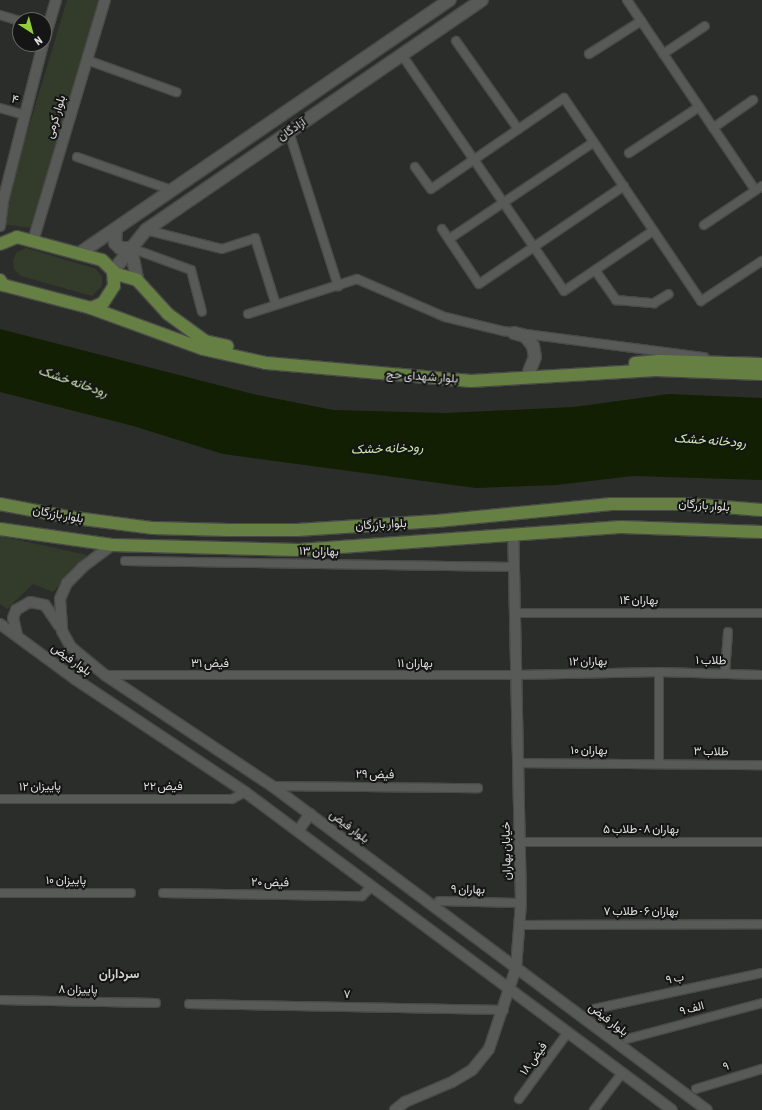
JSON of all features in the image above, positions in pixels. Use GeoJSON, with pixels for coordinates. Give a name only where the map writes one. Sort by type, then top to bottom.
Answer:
{"type":"FeatureCollection","features":[{"type":"Feature","properties":{"kind":"main road","name":"آزادگان"},"geometry":{"type":"LineString","coordinates":[[80,253],[450,0]]}},
{"type":"Feature","properties":{"kind":"main road","name":"آزادگان"},"geometry":{"type":"LineString","coordinates":[[113,272],[146,230],[482,0]]}},
{"type":"Feature","properties":{"kind":"main road"},"geometry":{"type":"LineString","coordinates":[[0,244],[17,237],[80,253],[102,260],[113,272],[137,280],[132,248],[120,248],[115,243],[116,229]]}},
{"type":"Feature","properties":{"kind":"main road"},"geometry":{"type":"LineString","coordinates":[[91,308],[110,295],[114,286],[113,272]]}},
{"type":"Feature","properties":{"kind":"main road","name":"بلوار شهدای حج"},"geometry":{"type":"LineString","coordinates":[[137,280],[168,314],[205,341],[266,355],[363,365],[480,374],[529,372],[659,361],[762,364]]}},
{"type":"Feature","properties":{"kind":"main road","name":"بلوار شهدای حج"},"geometry":{"type":"LineString","coordinates":[[1,283],[91,308],[203,349],[274,364],[471,381],[656,370],[762,374]]}},
{"type":"Feature","properties":{"kind":"main road"},"geometry":{"type":"LineString","coordinates":[[514,332],[525,336],[533,346],[535,357],[529,372]]}},
{"type":"Feature","properties":{"kind":"main road","name":"بلوار بازرگان"},"geometry":{"type":"LineString","coordinates":[[0,504],[68,517],[153,528],[229,530],[297,530],[437,521],[611,504],[687,504],[762,510]]}},
{"type":"Feature","properties":{"kind":"main road","name":"بلوار بازرگان"},"geometry":{"type":"LineString","coordinates":[[0,529],[112,545],[227,550],[375,547],[513,534],[621,527],[762,532]]}},
{"type":"Feature","properties":{"kind":"main road"},"geometry":{"type":"LineString","coordinates":[[227,550],[229,530]]}},
{"type":"Feature","properties":{"kind":"street"},"geometry":{"type":"LineString","coordinates":[[52,12],[56,0]]}},
{"type":"Feature","properties":{"kind":"street","name":"بلوار کرمی"},"geometry":{"type":"LineString","coordinates":[[33,241],[105,0]]}},
{"type":"Feature","properties":{"kind":"street"},"geometry":{"type":"LineString","coordinates":[[627,0],[713,128],[759,188],[704,225]]}},
{"type":"Feature","properties":{"kind":"street"},"geometry":{"type":"LineString","coordinates":[[0,15],[12,19]]}},
{"type":"Feature","properties":{"kind":"street"},"geometry":{"type":"LineString","coordinates":[[589,54],[641,20]]}},
{"type":"Feature","properties":{"kind":"street"},"geometry":{"type":"LineString","coordinates":[[663,54],[705,26]]}},
{"type":"Feature","properties":{"kind":"street"},"geometry":{"type":"LineString","coordinates":[[456,41],[518,129]]}},
{"type":"Feature","properties":{"kind":"street"},"geometry":{"type":"LineString","coordinates":[[0,226],[2,200],[41,52]]}},
{"type":"Feature","properties":{"kind":"street"},"geometry":{"type":"LineString","coordinates":[[402,55],[564,291],[653,231]]}},
{"type":"Feature","properties":{"kind":"street"},"geometry":{"type":"LineString","coordinates":[[87,60],[176,92]]}},
{"type":"Feature","properties":{"kind":"street"},"geometry":{"type":"LineString","coordinates":[[415,167],[431,189],[564,98],[701,301],[762,261]]}},
{"type":"Feature","properties":{"kind":"street"},"geometry":{"type":"LineString","coordinates":[[713,128],[753,100]]}},
{"type":"Feature","properties":{"kind":"street"},"geometry":{"type":"LineString","coordinates":[[629,153],[699,107]]}},
{"type":"Feature","properties":{"kind":"street","name":"۴"},"geometry":{"type":"LineString","coordinates":[[0,108],[24,115]]}},
{"type":"Feature","properties":{"kind":"street"},"geometry":{"type":"LineString","coordinates":[[289,132],[338,286]]}},
{"type":"Feature","properties":{"kind":"street"},"geometry":{"type":"LineString","coordinates":[[449,239],[594,142]]}},
{"type":"Feature","properties":{"kind":"street"},"geometry":{"type":"LineString","coordinates":[[77,157],[171,190]]}},
{"type":"Feature","properties":{"kind":"street"},"geometry":{"type":"LineString","coordinates":[[442,229],[479,284],[624,186]]}},
{"type":"Feature","properties":{"kind":"street"},"geometry":{"type":"LineString","coordinates":[[146,230],[222,248],[255,238],[276,305]]}},
{"type":"Feature","properties":{"kind":"street"},"geometry":{"type":"LineString","coordinates":[[132,248],[191,270],[202,312]]}},
{"type":"Feature","properties":{"kind":"street"},"geometry":{"type":"LineString","coordinates":[[595,270],[616,300],[654,303],[669,294]]}},
{"type":"Feature","properties":{"kind":"street"},"geometry":{"type":"LineString","coordinates":[[248,314],[358,279],[445,317],[514,332],[747,363]]}},
{"type":"Feature","properties":{"kind":"street","name":"خیابان بهاران"},"geometry":{"type":"LineString","coordinates":[[395,1110],[405,1102],[452,1082],[472,1070],[489,1049],[504,1010],[516,968],[521,903],[513,534]]}},
{"type":"Feature","properties":{"kind":"street","name":"بلوار فیض"},"geometry":{"type":"LineString","coordinates":[[112,545],[82,568],[68,583],[60,599],[62,631],[71,647],[105,675],[272,786],[707,1110]]}},
{"type":"Feature","properties":{"kind":"street","name":"بهاران ۱۳"},"geometry":{"type":"LineString","coordinates":[[125,560],[513,567]]}},
{"type":"Feature","properties":{"kind":"street"},"geometry":{"type":"LineString","coordinates":[[21,639],[16,633],[13,618],[16,610],[30,602],[45,605],[62,631]]}},
{"type":"Feature","properties":{"kind":"street","name":"بهاران ۱۴"},"geometry":{"type":"LineString","coordinates":[[515,613],[762,613]]}},
{"type":"Feature","properties":{"kind":"street","name":"بلوار فیض"},"geometry":{"type":"LineString","coordinates":[[0,624],[245,792],[672,1110]]}},
{"type":"Feature","properties":{"kind":"street"},"geometry":{"type":"LineString","coordinates":[[726,673],[728,632]]}},
{"type":"Feature","properties":{"kind":"street"},"geometry":{"type":"LineString","coordinates":[[659,672],[660,763]]}},
{"type":"Feature","properties":{"kind":"street","name":"بهاران ۱۲"},"geometry":{"type":"LineString","coordinates":[[516,675],[659,672]]}},
{"type":"Feature","properties":{"kind":"street","name":"طلاب ۱"},"geometry":{"type":"LineString","coordinates":[[659,672],[762,675]]}},
{"type":"Feature","properties":{"kind":"street","name":"فیض ۳۱"},"geometry":{"type":"LineString","coordinates":[[105,675],[314,676]]}},
{"type":"Feature","properties":{"kind":"street","name":"بهاران ۱۱"},"geometry":{"type":"LineString","coordinates":[[314,676],[516,675]]}},
{"type":"Feature","properties":{"kind":"street","name":"بهاران ۱۰"},"geometry":{"type":"LineString","coordinates":[[518,763],[660,763]]}},
{"type":"Feature","properties":{"kind":"street","name":"طلاب ۳"},"geometry":{"type":"LineString","coordinates":[[660,763],[762,765]]}},
{"type":"Feature","properties":{"kind":"street","name":"فیض ۲۹"},"geometry":{"type":"LineString","coordinates":[[272,786],[478,788]]}},
{"type":"Feature","properties":{"kind":"street","name":"فیض ۲۲"},"geometry":{"type":"LineString","coordinates":[[80,799],[232,799],[245,792]]}},
{"type":"Feature","properties":{"kind":"street","name":"پاییزان ۱۲"},"geometry":{"type":"LineString","coordinates":[[0,800],[80,799]]}},
{"type":"Feature","properties":{"kind":"street"},"geometry":{"type":"LineString","coordinates":[[298,831],[310,814]]}},
{"type":"Feature","properties":{"kind":"street","name":"بهاران ۸ - طلاب ۵"},"geometry":{"type":"LineString","coordinates":[[520,842],[762,842]]}},
{"type":"Feature","properties":{"kind":"street","name":"فیض ۲۰"},"geometry":{"type":"LineString","coordinates":[[163,893],[362,896],[372,886]]}},
{"type":"Feature","properties":{"kind":"street","name":"پاییزان ۱۰"},"geometry":{"type":"LineString","coordinates":[[0,894],[132,893]]}},
{"type":"Feature","properties":{"kind":"street","name":"بهاران ۹"},"geometry":{"type":"LineString","coordinates":[[439,901],[521,903]]}},
{"type":"Feature","properties":{"kind":"street","name":"بهاران ۶ - طلاب ۷"},"geometry":{"type":"LineString","coordinates":[[520,925],[762,924]]}},
{"type":"Feature","properties":{"kind":"street","name":"۹ ب"},"geometry":{"type":"LineString","coordinates":[[594,1009],[762,973]]}},
{"type":"Feature","properties":{"kind":"street","name":"پاییزان ۸"},"geometry":{"type":"LineString","coordinates":[[0,1000],[156,1003]]}},
{"type":"Feature","properties":{"kind":"street","name":"۹ الف"},"geometry":{"type":"LineString","coordinates":[[627,1039],[762,1003]]}},
{"type":"Feature","properties":{"kind":"street","name":"۷"},"geometry":{"type":"LineString","coordinates":[[189,1004],[504,1010]]}},
{"type":"Feature","properties":{"kind":"street","name":"فیض ۱۸"},"geometry":{"type":"LineString","coordinates":[[519,1099],[568,1032]]}},
{"type":"Feature","properties":{"kind":"street","name":"۹"},"geometry":{"type":"LineString","coordinates":[[696,1089],[762,1069]]}},
{"type":"Feature","properties":{"kind":"street"},"geometry":{"type":"LineString","coordinates":[[594,1110],[622,1073]]}},
{"type":"Feature","properties":{"kind":"shaded area"},"geometry":{"type":"Polygon","coordinates":[[[67,0],[99,0],[32,228],[2,224],[5,206],[67,0]]]}},
{"type":"Feature","properties":{"kind":"shaded area"},"geometry":{"type":"Polygon","coordinates":[[[26,248],[96,269],[102,277],[102,286],[92,296],[21,276],[14,269],[13,260],[17,252],[26,248]]]}},
{"type":"Feature","properties":{"kind":"shaded area"},"geometry":{"type":"Polygon","coordinates":[[[0,536],[87,555],[53,592],[33,584],[7,609],[0,604],[0,536]]]}},
{"type":"Feature","properties":{"kind":"water","name":"رودخانه خشک"},"geometry":{"type":"Polygon","coordinates":[[[0,329],[253,394],[333,410],[444,413],[512,410],[574,407],[669,394],[762,398],[762,480],[633,476],[556,485],[476,488],[223,454],[133,426],[0,392],[0,329]]]}},
{"type":"Feature","properties":{"kind":"district","name":"سرداران"},"geometry":{"type":"Point","coordinates":[119,974]}}]}
